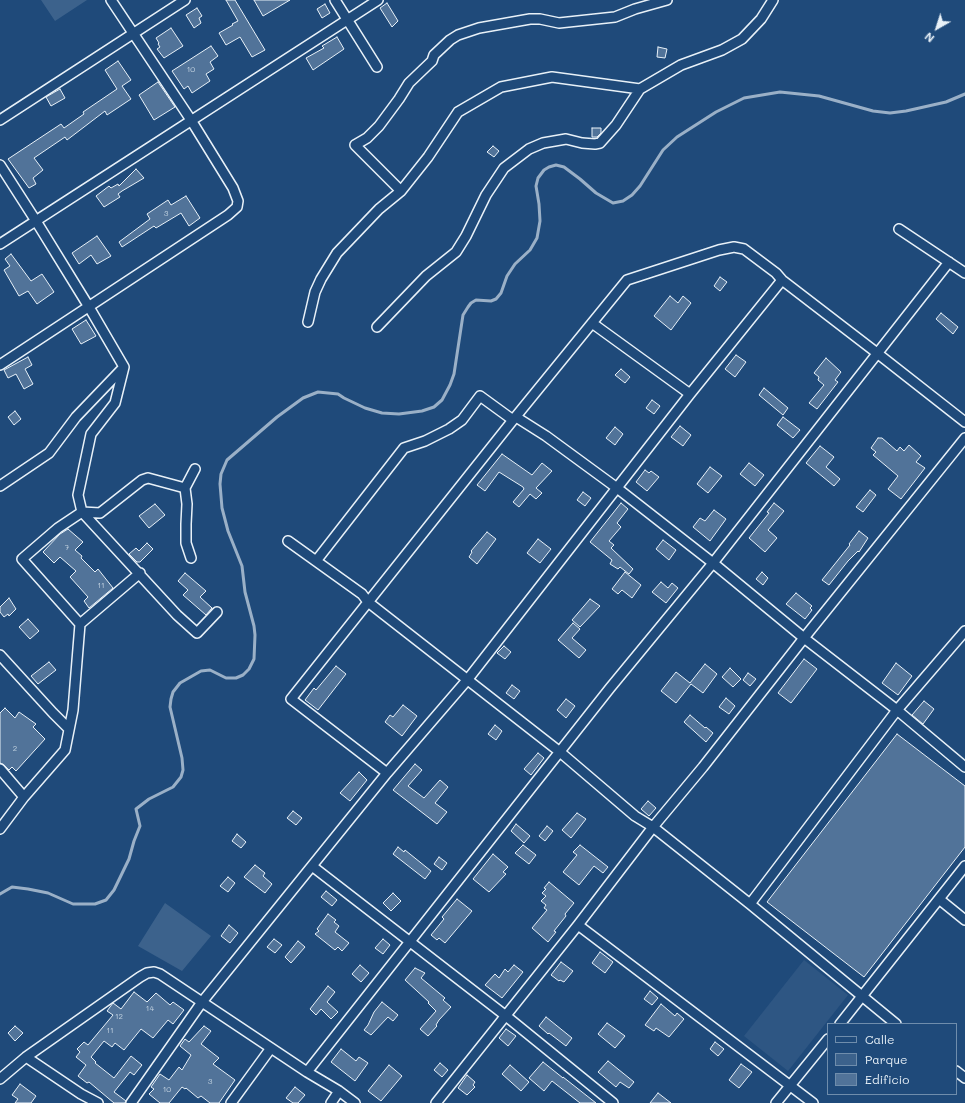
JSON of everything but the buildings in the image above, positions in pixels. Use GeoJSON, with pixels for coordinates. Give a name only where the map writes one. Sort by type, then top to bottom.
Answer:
{"type":"FeatureCollection","features":[{"type":"Feature","properties":{"kind":"street"},"geometry":{"type":"LineString","coordinates":[[0,365],[228,215],[237,207],[238,201],[232,188],[191,120],[112,0]]}},
{"type":"Feature","properties":{"kind":"street"},"geometry":{"type":"LineString","coordinates":[[0,120],[185,0]]}},
{"type":"Feature","properties":{"kind":"street"},"geometry":{"type":"LineString","coordinates":[[335,0],[377,67]]}},
{"type":"Feature","properties":{"kind":"street"},"geometry":{"type":"LineString","coordinates":[[0,244],[378,0]]}},
{"type":"Feature","properties":{"kind":"street"},"geometry":{"type":"LineString","coordinates":[[401,190],[355,145],[367,138],[378,126],[399,99],[409,83],[432,61],[434,55],[450,40],[458,35],[479,28],[530,19],[540,19],[559,23],[615,17],[635,9],[667,0]]}},
{"type":"Feature","properties":{"kind":"street"},"geometry":{"type":"LineString","coordinates":[[377,327],[426,276],[456,252],[466,236],[486,195],[504,168],[528,149],[542,143],[566,139],[582,143],[600,143],[616,125],[640,89],[681,65],[722,50],[742,39],[761,19],[773,0]]}},
{"type":"Feature","properties":{"kind":"street"},"geometry":{"type":"LineString","coordinates":[[308,322],[315,292],[321,278],[337,253],[401,190],[428,157],[458,112],[501,87],[552,77],[640,89]]}},
{"type":"Feature","properties":{"kind":"street"},"geometry":{"type":"LineString","coordinates":[[0,165],[89,307],[124,367],[115,403],[91,434],[78,495],[82,512],[140,573],[177,615],[198,633],[217,612]]}},
{"type":"Feature","properties":{"kind":"street"},"geometry":{"type":"LineString","coordinates":[[899,229],[965,273]]}},
{"type":"Feature","properties":{"kind":"street"},"geometry":{"type":"LineString","coordinates":[[387,773],[291,699],[627,280],[719,250],[734,247],[744,249],[776,272],[782,280],[965,422]]}},
{"type":"Feature","properties":{"kind":"street"},"geometry":{"type":"LineString","coordinates":[[307,1072],[610,688],[713,563],[949,262]]}},
{"type":"Feature","properties":{"kind":"street"},"geometry":{"type":"LineString","coordinates":[[130,1103],[202,1002],[387,773],[468,679],[690,394],[782,280]]}},
{"type":"Feature","properties":{"kind":"street"},"geometry":{"type":"LineString","coordinates":[[592,324],[690,394]]}},
{"type":"Feature","properties":{"kind":"street"},"geometry":{"type":"LineString","coordinates":[[0,486],[49,453],[76,417],[124,367]]}},
{"type":"Feature","properties":{"kind":"street"},"geometry":{"type":"LineString","coordinates":[[316,561],[404,448],[426,441],[449,429],[462,420],[480,396],[515,419],[546,436],[617,488],[713,563],[804,638],[897,710],[965,767]]}},
{"type":"Feature","properties":{"kind":"street"},"geometry":{"type":"LineString","coordinates":[[436,1103],[506,1016],[653,827],[754,703],[804,638],[965,438]]}},
{"type":"Feature","properties":{"kind":"street"},"geometry":{"type":"LineString","coordinates":[[191,558],[186,543],[187,504],[185,488],[195,469]]}},
{"type":"Feature","properties":{"kind":"street"},"geometry":{"type":"LineString","coordinates":[[80,624],[22,559],[58,528],[82,512],[100,513],[142,480],[148,478],[185,488]]}},
{"type":"Feature","properties":{"kind":"street"},"geometry":{"type":"LineString","coordinates":[[288,541],[362,594],[368,602],[560,752],[635,816],[653,827],[750,904],[861,997],[895,1023]]}},
{"type":"Feature","properties":{"kind":"street"},"geometry":{"type":"LineString","coordinates":[[0,829],[24,797],[65,750],[73,710],[80,624],[140,573]]}},
{"type":"Feature","properties":{"kind":"street"},"geometry":{"type":"LineString","coordinates":[[750,904],[897,710],[965,632]]}},
{"type":"Feature","properties":{"kind":"street"},"geometry":{"type":"LineString","coordinates":[[0,654],[53,713],[69,728]]}},
{"type":"Feature","properties":{"kind":"street"},"geometry":{"type":"LineString","coordinates":[[0,769],[24,797]]}},
{"type":"Feature","properties":{"kind":"street"},"geometry":{"type":"LineString","coordinates":[[312,866],[506,1016],[613,1103]]}},
{"type":"Feature","properties":{"kind":"street"},"geometry":{"type":"LineString","coordinates":[[841,1023],[965,866]]}},
{"type":"Feature","properties":{"kind":"street"},"geometry":{"type":"LineString","coordinates":[[939,899],[965,920]]}},
{"type":"Feature","properties":{"kind":"street"},"geometry":{"type":"LineString","coordinates":[[578,924],[812,1103]]}},
{"type":"Feature","properties":{"kind":"street"},"geometry":{"type":"LineString","coordinates":[[0,1080],[26,1057],[147,973],[154,972],[160,974],[355,1103]]}},
{"type":"Feature","properties":{"kind":"street"},"geometry":{"type":"LineString","coordinates":[[776,1103],[827,1040]]}},
{"type":"Feature","properties":{"kind":"street"},"geometry":{"type":"LineString","coordinates":[[231,1103],[271,1048]]}},
{"type":"Feature","properties":{"kind":"street"},"geometry":{"type":"LineString","coordinates":[[26,1057],[81,1094],[98,1103]]}},
{"type":"Feature","properties":{"kind":"street"},"geometry":{"type":"LineString","coordinates":[[957,1072],[965,1078]]}},
{"type":"Feature","properties":{"kind":"street"},"geometry":{"type":"LineString","coordinates":[[331,1103],[339,1091]]}},
{"type":"Feature","properties":{"kind":"shaded area"},"geometry":{"type":"Polygon","coordinates":[[[804,960],[848,995],[788,1071],[744,1036],[804,960]]]}},
{"type":"Feature","properties":{"kind":"green space"},"geometry":{"type":"Polygon","coordinates":[[[41,0],[87,0],[55,21],[41,0]]]}},
{"type":"Feature","properties":{"kind":"green space"},"geometry":{"type":"Polygon","coordinates":[[[165,903],[211,936],[182,971],[138,946],[165,903]]]}},
{"type":"Feature","properties":{"kind":"waterway"},"geometry":{"type":"LineString","coordinates":[[0,894],[12,887],[48,893],[73,904],[95,904],[106,900],[114,890],[129,859],[140,826],[136,809],[149,799],[173,787],[181,777],[183,770],[182,758],[170,707],[173,692],[180,683],[201,671],[210,670],[226,678],[236,678],[243,675],[249,669],[254,659],[254,626],[245,592],[242,566],[228,531],[222,508],[220,484],[221,474],[227,460],[277,417],[303,398],[318,392],[338,394],[365,408],[382,413],[399,414],[422,411],[434,407],[442,400],[454,374],[463,315],[471,303],[476,300],[491,301],[496,299],[501,293],[507,276],[515,264],[530,250],[537,238],[540,221],[536,186],[538,178],[544,170],[556,165],[564,167],[596,193],[613,203],[623,201],[632,195],[640,186],[663,150],[677,137],[716,112],[744,98],[780,92],[819,96],[873,111],[890,113],[946,102],[965,94]]}}]}
